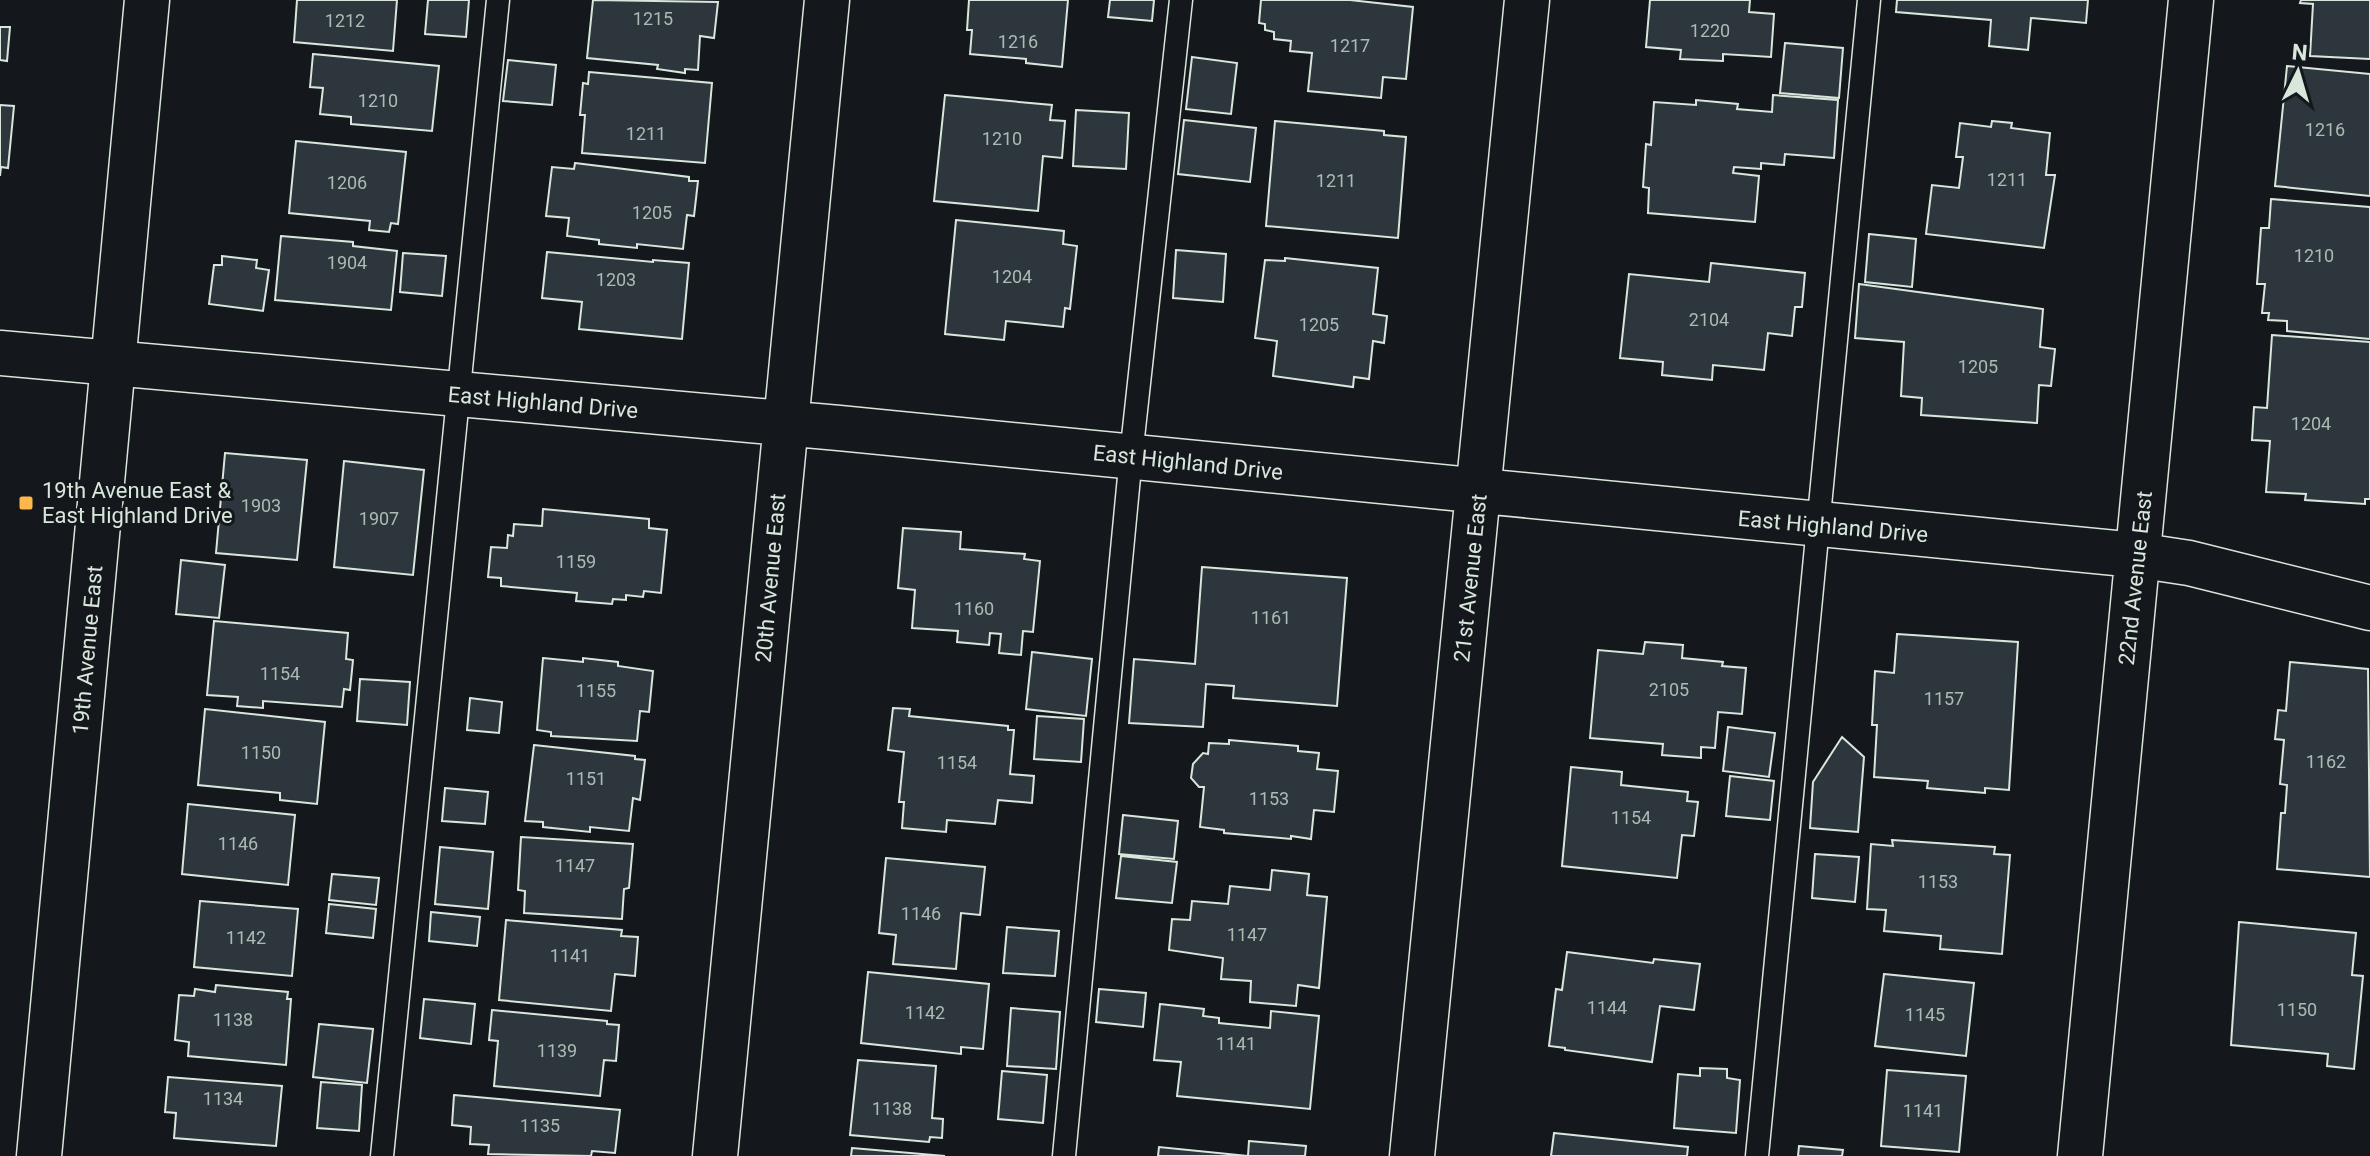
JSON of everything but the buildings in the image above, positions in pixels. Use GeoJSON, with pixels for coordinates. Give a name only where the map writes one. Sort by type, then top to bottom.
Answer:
{"type":"FeatureCollection","features":[{"type":"Feature","properties":{"kind":"street","name":"19th Avenue East"},"geometry":{"type":"LineString","coordinates":[[39,1156],[147,0]]}},
{"type":"Feature","properties":{"kind":"street","name":"20th Avenue East"},"geometry":{"type":"LineString","coordinates":[[715,1156],[827,0]]}},
{"type":"Feature","properties":{"kind":"street","name":"21st Avenue East"},"geometry":{"type":"LineString","coordinates":[[1412,1156],[1527,0]]}},
{"type":"Feature","properties":{"kind":"street","name":"22nd Avenue East"},"geometry":{"type":"LineString","coordinates":[[2080,1156],[2191,0]]}},
{"type":"Feature","properties":{"kind":"street","name":"East Highland Drive"},"geometry":{"type":"LineString","coordinates":[[0,353],[785,423],[2136,555],[2189,563],[2370,608]]}},
{"type":"Feature","properties":{"kind":"lane"},"geometry":{"type":"LineString","coordinates":[[382,1156],[498,0]]}},
{"type":"Feature","properties":{"kind":"lane"},"geometry":{"type":"LineString","coordinates":[[1064,1156],[1131,456],[1181,0]]}},
{"type":"Feature","properties":{"kind":"lane"},"geometry":{"type":"LineString","coordinates":[[1757,1156],[1869,0]]}},
{"type":"Feature","properties":{"kind":"place","name":"19th Avenue East & East Highland Drive"},"geometry":{"type":"Point","coordinates":[26,503]}}]}
